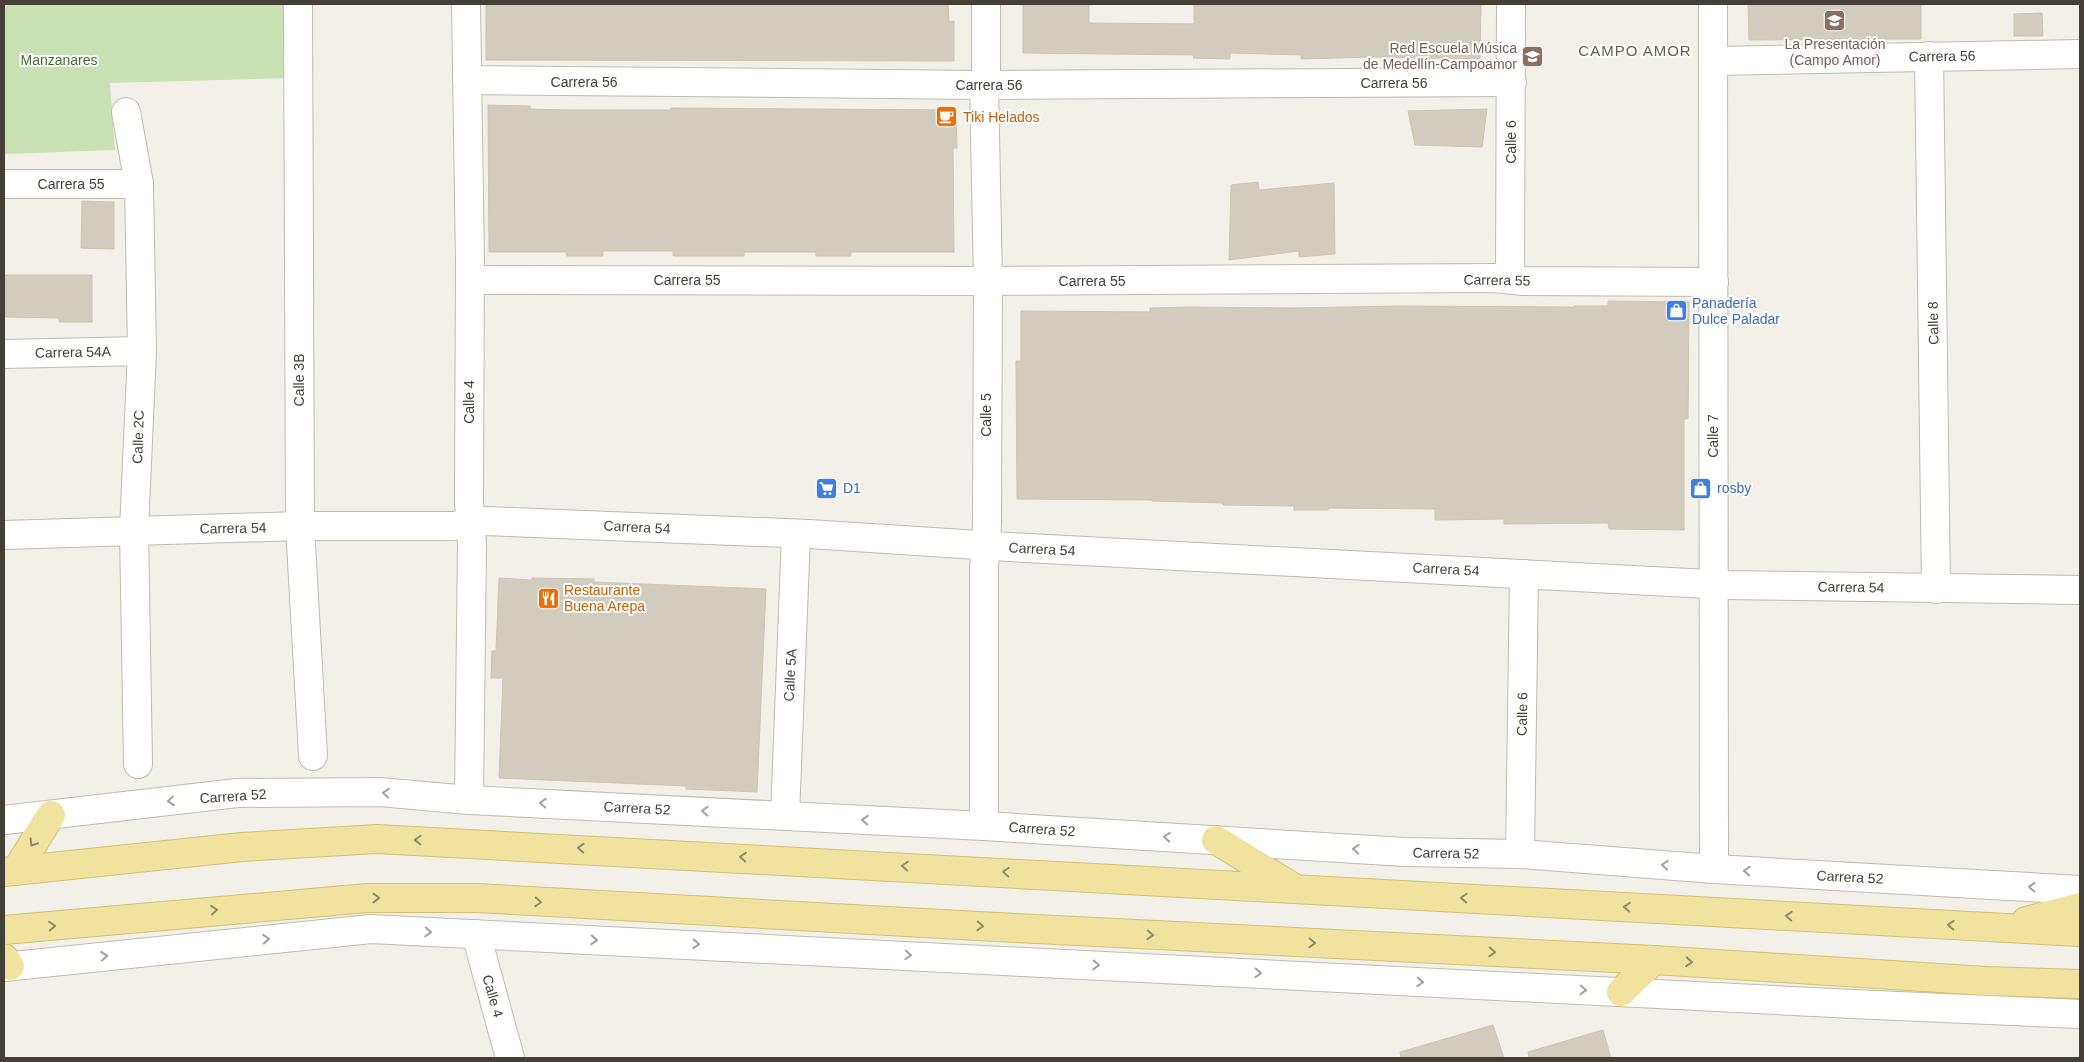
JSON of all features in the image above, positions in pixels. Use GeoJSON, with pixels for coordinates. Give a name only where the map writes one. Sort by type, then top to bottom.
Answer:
{"type":"FeatureCollection","features":[{"type":"Feature","properties":{"kind":"main road"},"geometry":{"type":"LineString","coordinates":[[10,872],[51,815]]}},
{"type":"Feature","properties":{"kind":"main road"},"geometry":{"type":"LineString","coordinates":[[10,872],[242,847],[377,839],[2080,932]]}},
{"type":"Feature","properties":{"kind":"main road"},"geometry":{"type":"LineString","coordinates":[[1216,840],[1295,888]]}},
{"type":"Feature","properties":{"kind":"main road"},"geometry":{"type":"LineString","coordinates":[[4,930],[368,898],[477,898],[1654,960],[1986,981],[2080,984]]}},
{"type":"Feature","properties":{"kind":"main road"},"geometry":{"type":"LineString","coordinates":[[2000,928],[2080,907]]}},
{"type":"Feature","properties":{"kind":"main road"},"geometry":{"type":"LineString","coordinates":[[1621,992],[1654,960]]}},
{"type":"Feature","properties":{"kind":"main road"},"geometry":{"type":"LineString","coordinates":[[1986,981],[2080,999]]}},
{"type":"Feature","properties":{"kind":"street","name":"Calle 3B"},"geometry":{"type":"LineString","coordinates":[[298,4],[300,526],[313,756]]}},
{"type":"Feature","properties":{"kind":"street","name":"Calle 4"},"geometry":{"type":"LineString","coordinates":[[466,4],[470,280],[469,523],[472,544],[469,800]]}},
{"type":"Feature","properties":{"kind":"street","name":"Calle 5"},"geometry":{"type":"LineString","coordinates":[[984,826],[988,281],[984,85],[986,72],[986,4]]}},
{"type":"Feature","properties":{"kind":"street","name":"Calle 6"},"geometry":{"type":"LineString","coordinates":[[1510,279],[1511,4]]}},
{"type":"Feature","properties":{"kind":"street","name":"Calle 7"},"geometry":{"type":"LineString","coordinates":[[1713,4],[1714,869]]}},
{"type":"Feature","properties":{"kind":"street","name":"Carrera 56"},"geometry":{"type":"LineString","coordinates":[[1714,61],[2080,54]]}},
{"type":"Feature","properties":{"kind":"street","name":"Calle 8"},"geometry":{"type":"LineString","coordinates":[[1929,56],[1936,589]]}},
{"type":"Feature","properties":{"kind":"street","name":"Carrera 56"},"geometry":{"type":"LineString","coordinates":[[467,80],[984,85],[1512,82]]}},
{"type":"Feature","properties":{"kind":"street","name":"Calle 2C"},"geometry":{"type":"LineString","coordinates":[[126,112],[139,184],[142,351],[134,530],[138,764]]}},
{"type":"Feature","properties":{"kind":"street","name":"Carrera 55"},"geometry":{"type":"LineString","coordinates":[[4,184],[139,184]]}},
{"type":"Feature","properties":{"kind":"street","name":"Carrera 55"},"geometry":{"type":"LineString","coordinates":[[470,280],[1510,279],[1714,282]]}},
{"type":"Feature","properties":{"kind":"street","name":"Carrera 54A"},"geometry":{"type":"LineString","coordinates":[[4,354],[142,351]]}},
{"type":"Feature","properties":{"kind":"street","name":"Carrera 54"},"geometry":{"type":"LineString","coordinates":[[4,535],[300,526],[452,526],[486,521],[796,534],[1714,583],[1936,589],[2080,590]]}},
{"type":"Feature","properties":{"kind":"street","name":"Calle 5A"},"geometry":{"type":"LineString","coordinates":[[785,816],[796,534]]}},
{"type":"Feature","properties":{"kind":"street","name":"Calle 6"},"geometry":{"type":"LineString","coordinates":[[1520,854],[1524,574]]}},
{"type":"Feature","properties":{"kind":"street","name":"Carrera 52"},"geometry":{"type":"LineString","coordinates":[[4,820],[237,793],[380,792],[469,800],[984,826],[1405,852],[1520,854],[1714,869],[2080,890]]}},
{"type":"Feature","properties":{"kind":"street"},"geometry":{"type":"LineString","coordinates":[[6,963],[371,929],[2080,1014]]}},
{"type":"Feature","properties":{"kind":"street","name":"Calle 4"},"geometry":{"type":"LineString","coordinates":[[476,934],[510,1058]]}},
{"type":"Feature","properties":{"kind":"green space","name":"Manzanares"},"geometry":{"type":"Polygon","coordinates":[[[4,4],[293,4],[294,78],[110,83],[115,150],[4,154],[4,4]]]}},
{"type":"Feature","properties":{"kind":"building"},"geometry":{"type":"Polygon","coordinates":[[[486,4],[948,4],[949,22],[954,21],[954,61],[486,60],[486,4]]]}},
{"type":"Feature","properties":{"kind":"building"},"geometry":{"type":"Polygon","coordinates":[[[1023,4],[1089,4],[1089,23],[1194,24],[1194,4],[1481,4],[1480,59],[1373,57],[1301,59],[1301,55],[1230,53],[1230,59],[1193,58],[1194,55],[1023,53],[1023,4]]]}},
{"type":"Feature","properties":{"kind":"building","name":"La Presentación (Campo Amor)"},"geometry":{"type":"Polygon","coordinates":[[[1748,4],[1921,4],[1921,39],[1749,40],[1748,4]]]}},
{"type":"Feature","properties":{"kind":"building"},"geometry":{"type":"Polygon","coordinates":[[[2042,13],[2043,36],[2014,36],[2014,14],[2042,13]]]}},
{"type":"Feature","properties":{"kind":"building"},"geometry":{"type":"Polygon","coordinates":[[[488,105],[530,106],[530,109],[566,110],[671,110],[671,108],[956,110],[957,148],[953,148],[954,252],[851,252],[851,256],[816,256],[816,252],[744,252],[744,256],[673,256],[673,251],[603,251],[603,256],[567,256],[566,252],[489,252],[488,105]]]}},
{"type":"Feature","properties":{"kind":"building"},"geometry":{"type":"Polygon","coordinates":[[[1487,109],[1482,147],[1415,145],[1408,111],[1487,109]]]}},
{"type":"Feature","properties":{"kind":"building"},"geometry":{"type":"Polygon","coordinates":[[[1258,182],[1259,190],[1334,183],[1335,254],[1299,257],[1299,251],[1229,260],[1231,185],[1258,182]]]}},
{"type":"Feature","properties":{"kind":"building"},"geometry":{"type":"Polygon","coordinates":[[[82,201],[114,202],[114,249],[81,248],[82,201]]]}},
{"type":"Feature","properties":{"kind":"building"},"geometry":{"type":"Polygon","coordinates":[[[4,275],[92,275],[92,322],[59,322],[59,318],[4,317],[4,275]]]}},
{"type":"Feature","properties":{"kind":"building"},"geometry":{"type":"Polygon","coordinates":[[[1608,301],[1689,302],[1688,419],[1684,419],[1684,530],[1609,529],[1608,523],[1504,524],[1504,519],[1435,520],[1435,509],[1328,508],[1328,510],[1294,510],[1294,506],[1223,505],[1223,503],[1152,500],[1017,499],[1016,361],[1021,361],[1021,311],[1150,312],[1150,308],[1188,307],[1574,307],[1608,306],[1608,301]]]}},
{"type":"Feature","properties":{"kind":"building"},"geometry":{"type":"Polygon","coordinates":[[[499,578],[532,580],[532,578],[594,579],[594,582],[766,589],[757,792],[686,789],[686,786],[499,778],[503,678],[491,678],[492,651],[496,651],[499,578]]]}},
{"type":"Feature","properties":{"kind":"building"},"geometry":{"type":"Polygon","coordinates":[[[1493,1025],[1504,1058],[1401,1058],[1400,1052],[1493,1025]]]}},
{"type":"Feature","properties":{"kind":"building"},"geometry":{"type":"Polygon","coordinates":[[[1603,1030],[1611,1058],[1529,1058],[1528,1052],[1603,1030]]]}},
{"type":"Feature","properties":{"kind":"place","name":"La Presentación (Campo Amor)"},"geometry":{"type":"Point","coordinates":[1835,21]}},
{"type":"Feature","properties":{"kind":"place","name":"Red Escuela Música de Medellín-Campoamor"},"geometry":{"type":"Point","coordinates":[1533,56]}},
{"type":"Feature","properties":{"kind":"place","name":"Tiki Helados"},"geometry":{"type":"Point","coordinates":[947,117]}},
{"type":"Feature","properties":{"kind":"place","name":"Panadería Dulce Paladar"},"geometry":{"type":"Point","coordinates":[1676,311]}},
{"type":"Feature","properties":{"kind":"place","name":"D1"},"geometry":{"type":"Point","coordinates":[827,488]}},
{"type":"Feature","properties":{"kind":"place","name":"rosby"},"geometry":{"type":"Point","coordinates":[1701,488]}},
{"type":"Feature","properties":{"kind":"place","name":"Restaurante Buena Arepa"},"geometry":{"type":"Point","coordinates":[548,598]}},
{"type":"Feature","properties":{"kind":"district","name":"CAMPO AMOR"},"geometry":{"type":"Point","coordinates":[1635,50]}}]}
